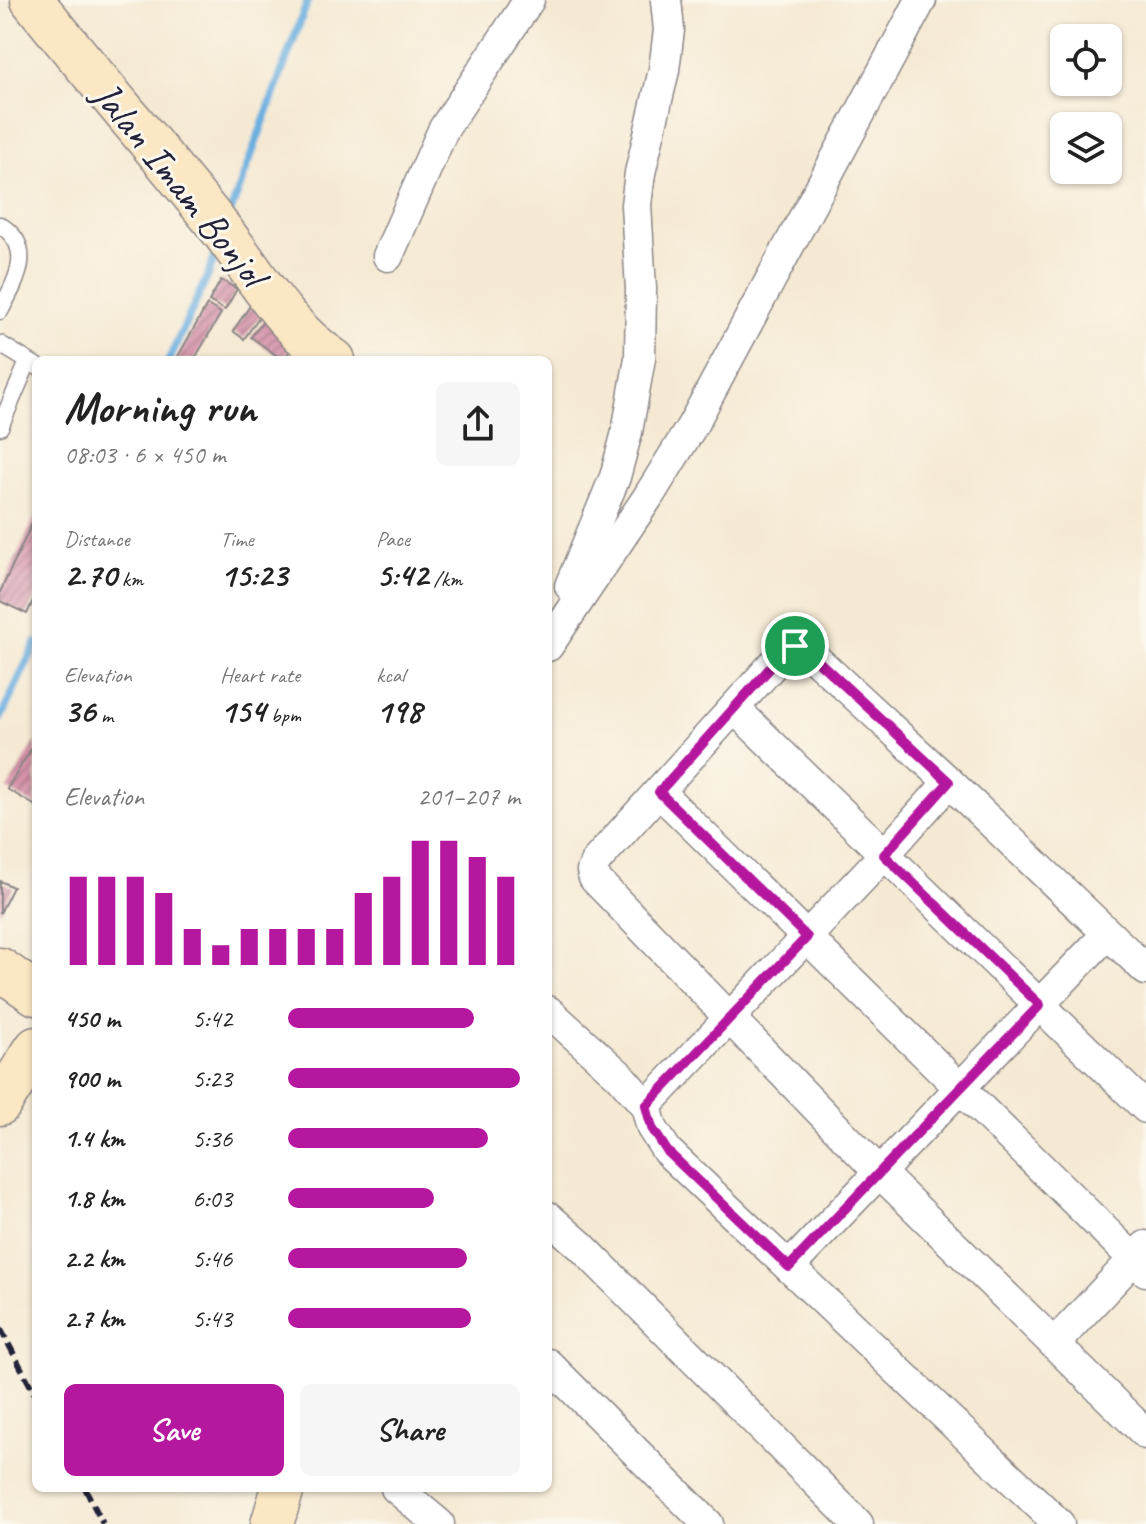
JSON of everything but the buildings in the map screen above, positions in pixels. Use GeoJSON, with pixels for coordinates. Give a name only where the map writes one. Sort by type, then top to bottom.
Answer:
{"type":"FeatureCollection","features":[{"type":"Feature","properties":{"kind":"street","name":"Jalan Imam Bonjol"},"geometry":{"type":"LineString","coordinates":[[32,0],[216,223],[281,312],[328,356]]}},
{"type":"Feature","properties":{"kind":"street"},"geometry":{"type":"LineString","coordinates":[[388,256],[443,130],[529,0]]}},
{"type":"Feature","properties":{"kind":"street"},"geometry":{"type":"LineString","coordinates":[[552,634],[568,585],[615,477],[627,432],[640,358],[641,289],[636,205],[640,173],[664,70],[669,30],[666,0]]}},
{"type":"Feature","properties":{"kind":"street"},"geometry":{"type":"LineString","coordinates":[[568,585],[692,426],[842,151],[918,1]]}},
{"type":"Feature","properties":{"kind":"street"},"geometry":{"type":"LineString","coordinates":[[1146,970],[949,782],[806,650],[795,646],[787,649],[596,861],[592,871],[594,878],[880,1173],[1146,1434]]}},
{"type":"Feature","properties":{"kind":"street"},"geometry":{"type":"LineString","coordinates":[[735,709],[1146,1108]]}},
{"type":"Feature","properties":{"kind":"street"},"geometry":{"type":"LineString","coordinates":[[646,1106],[949,782]]}},
{"type":"Feature","properties":{"kind":"street"},"geometry":{"type":"LineString","coordinates":[[659,792],[960,1088],[1142,1259],[1054,1344]]}},
{"type":"Feature","properties":{"kind":"street"},"geometry":{"type":"LineString","coordinates":[[789,1267],[1107,934]]}},
{"type":"Feature","properties":{"kind":"street"},"geometry":{"type":"LineString","coordinates":[[0,969],[32,991]]}},
{"type":"Feature","properties":{"kind":"street"},"geometry":{"type":"LineString","coordinates":[[552,1015],[619,1075],[646,1106],[652,1128],[667,1151],[1059,1524]]}},
{"type":"Feature","properties":{"kind":"street"},"geometry":{"type":"LineString","coordinates":[[0,1104],[32,1054]]}},
{"type":"Feature","properties":{"kind":"street"},"geometry":{"type":"LineString","coordinates":[[552,1221],[858,1524]]}},
{"type":"Feature","properties":{"kind":"street"},"geometry":{"type":"LineString","coordinates":[[552,1368],[708,1524]]}},
{"type":"Feature","properties":{"kind":"street"},"geometry":{"type":"LineString","coordinates":[[272,1524],[282,1492]]}},
{"type":"Feature","properties":{"kind":"street"},"geometry":{"type":"LineString","coordinates":[[401,1492],[439,1524]]}},
{"type":"Feature","properties":{"kind":"lane"},"geometry":{"type":"LineString","coordinates":[[0,225],[19,247],[21,261],[19,277],[0,311]]}},
{"type":"Feature","properties":{"kind":"lane"},"geometry":{"type":"LineString","coordinates":[[0,344],[32,364],[0,427]]}},
{"type":"Feature","properties":{"kind":"waterway"},"geometry":{"type":"LineString","coordinates":[[228,219],[308,0]]}},
{"type":"Feature","properties":{"kind":"waterway"},"geometry":{"type":"LineString","coordinates":[[171,356],[218,247]]}},
{"type":"Feature","properties":{"kind":"waterway"},"geometry":{"type":"LineString","coordinates":[[0,719],[32,651]]}},
{"type":"Feature","properties":{"kind":"railway"},"geometry":{"type":"LineString","coordinates":[[0,1328],[32,1388]]}},
{"type":"Feature","properties":{"kind":"railway"},"geometry":{"type":"LineString","coordinates":[[87,1492],[103,1524]]}},
{"type":"Feature","properties":{"kind":"route"},"geometry":{"type":"LineString","coordinates":[[795,646],[806,650],[949,782],[884,855],[1040,1005],[789,1267],[667,1151],[652,1128],[646,1106],[807,937],[659,792],[787,649],[795,646]]}}]}
